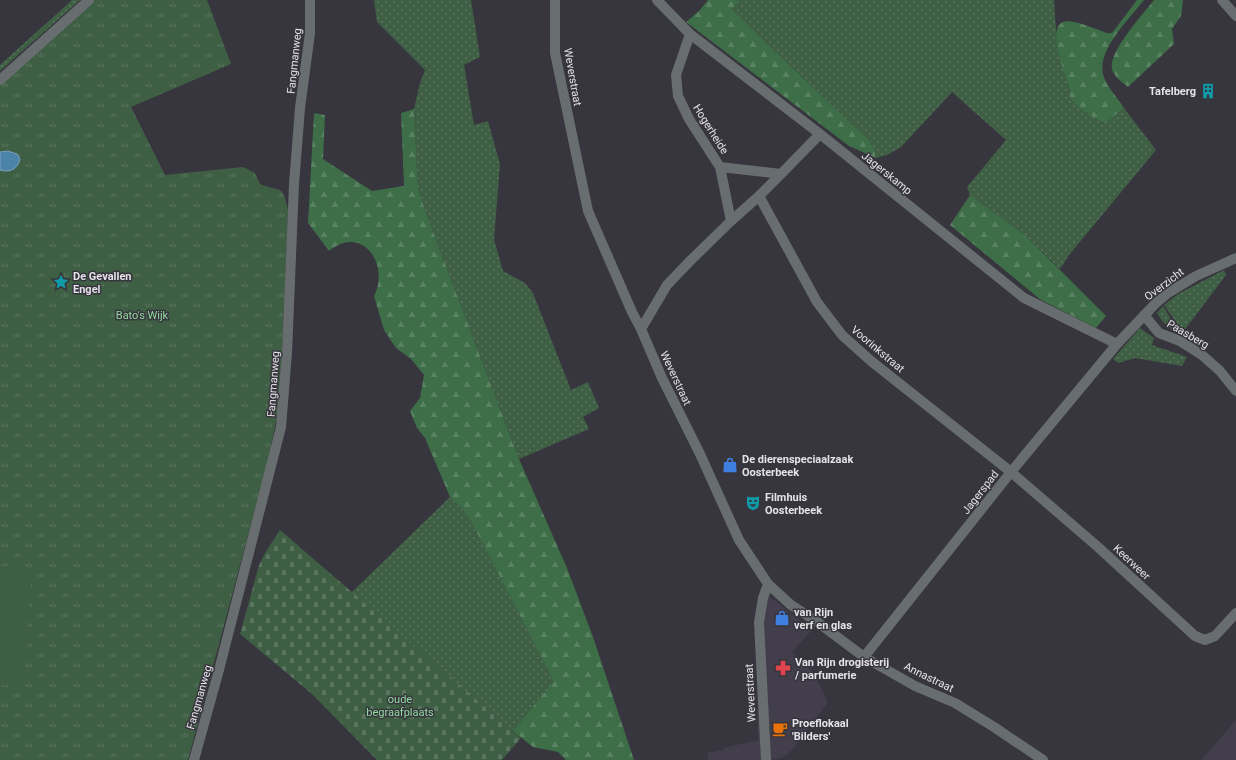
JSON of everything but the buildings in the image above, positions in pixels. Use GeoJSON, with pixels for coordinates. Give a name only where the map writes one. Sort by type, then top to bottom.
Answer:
{"type":"FeatureCollection","features":[{"type":"Feature","properties":{"kind":"street"},"geometry":{"type":"LineString","coordinates":[[0,80],[89,0]]}},
{"type":"Feature","properties":{"kind":"street","name":"Fangmanweg"},"geometry":{"type":"LineString","coordinates":[[194,760],[219,670],[281,427],[287,353],[294,184],[300,108],[310,33],[310,0]]}},
{"type":"Feature","properties":{"kind":"street","name":"Weverstraat"},"geometry":{"type":"LineString","coordinates":[[556,0],[556,53],[588,211],[662,378],[700,454],[740,540],[768,584],[763,598],[759,622],[766,760]]}},
{"type":"Feature","properties":{"kind":"street","name":"Jagerskamp"},"geometry":{"type":"LineString","coordinates":[[657,0],[690,34],[820,134],[1024,298],[1116,344]]}},
{"type":"Feature","properties":{"kind":"street"},"geometry":{"type":"LineString","coordinates":[[1222,0],[1236,16]]}},
{"type":"Feature","properties":{"kind":"street","name":"Hogerheide"},"geometry":{"type":"LineString","coordinates":[[690,34],[676,75],[678,96],[689,119],[720,167],[731,221]]}},
{"type":"Feature","properties":{"kind":"street"},"geometry":{"type":"LineString","coordinates":[[641,329],[667,285],[820,134]]}},
{"type":"Feature","properties":{"kind":"street","name":"Hogerheide"},"geometry":{"type":"LineString","coordinates":[[720,167],[781,174]]}},
{"type":"Feature","properties":{"kind":"street","name":"Voorinkstraat"},"geometry":{"type":"LineString","coordinates":[[758,196],[817,302],[842,335],[871,361],[1011,472]]}},
{"type":"Feature","properties":{"kind":"street","name":"Overzicht"},"geometry":{"type":"LineString","coordinates":[[1116,344],[1168,293],[1196,276],[1236,258]]}},
{"type":"Feature","properties":{"kind":"street","name":"Paasberg"},"geometry":{"type":"LineString","coordinates":[[1144,315],[1159,333],[1180,341],[1202,355],[1220,371],[1236,391]]}},
{"type":"Feature","properties":{"kind":"street","name":"Jagerspad"},"geometry":{"type":"LineString","coordinates":[[864,657],[1011,472],[1116,344]]}},
{"type":"Feature","properties":{"kind":"street","name":"Keerweer"},"geometry":{"type":"LineString","coordinates":[[1011,472],[1098,547],[1195,636],[1205,640],[1215,636],[1236,613]]}},
{"type":"Feature","properties":{"kind":"street","name":"Annastraat"},"geometry":{"type":"LineString","coordinates":[[768,584],[790,605],[816,621],[864,657],[915,686],[955,703],[1043,760]]}},
{"type":"Feature","properties":{"kind":"shaded area"},"geometry":{"type":"Polygon","coordinates":[[[764,592],[812,630],[792,652],[814,674],[828,702],[792,750],[782,758],[770,760],[708,760],[707,753],[758,740],[756,619],[764,592]]]}},
{"type":"Feature","properties":{"kind":"shaded area"},"geometry":{"type":"Polygon","coordinates":[[[1236,720],[1236,760],[1201,760],[1236,720]]]}},
{"type":"Feature","properties":{"kind":"green space"},"geometry":{"type":"Polygon","coordinates":[[[72,0],[80,0],[0,71],[0,65],[72,0]]]}},
{"type":"Feature","properties":{"kind":"green space","name":"Bato's Wijk"},"geometry":{"type":"Polygon","coordinates":[[[93,0],[207,0],[231,64],[131,107],[165,175],[243,167],[255,173],[260,184],[280,190],[284,196],[288,210],[278,412],[267,464],[188,760],[0,760],[0,84],[93,0]]]}},
{"type":"Feature","properties":{"kind":"green space"},"geometry":{"type":"Polygon","coordinates":[[[374,0],[471,0],[480,57],[464,65],[474,125],[488,121],[500,164],[494,239],[503,271],[525,283],[533,293],[571,390],[588,382],[599,408],[583,417],[589,429],[519,459],[426,213],[418,188],[414,109],[420,83],[425,70],[377,22],[374,0]]]}},
{"type":"Feature","properties":{"kind":"green space"},"geometry":{"type":"Polygon","coordinates":[[[708,0],[740,0],[732,9],[867,138],[874,148],[876,158],[849,146],[686,22],[699,11],[708,0]]]}},
{"type":"Feature","properties":{"kind":"green space"},"geometry":{"type":"Polygon","coordinates":[[[740,0],[1054,0],[1057,45],[1070,97],[1078,106],[1097,120],[1104,123],[1124,108],[1156,150],[1069,255],[1060,269],[1025,235],[970,195],[967,187],[1006,140],[952,92],[901,147],[887,155],[876,158],[874,148],[867,138],[732,9],[740,0]]]}},
{"type":"Feature","properties":{"kind":"green space"},"geometry":{"type":"Polygon","coordinates":[[[1137,0],[1144,0],[1116,35],[1105,55],[1102,65],[1104,78],[1124,108],[1105,123],[1086,112],[1070,97],[1069,88],[1058,53],[1056,33],[1058,26],[1067,21],[1079,23],[1107,33],[1112,33],[1137,0]]]}},
{"type":"Feature","properties":{"kind":"green space"},"geometry":{"type":"Polygon","coordinates":[[[1154,0],[1183,0],[1181,16],[1172,29],[1174,44],[1128,87],[1114,74],[1112,62],[1121,43],[1154,0]]]}},
{"type":"Feature","properties":{"kind":"green space"},"geometry":{"type":"Polygon","coordinates":[[[414,109],[418,188],[426,213],[519,459],[567,568],[593,637],[634,760],[566,760],[558,752],[533,747],[513,731],[554,681],[474,527],[463,510],[450,497],[425,438],[417,428],[410,411],[420,398],[424,375],[411,359],[396,348],[384,330],[374,296],[378,284],[376,261],[370,252],[362,245],[353,242],[341,244],[329,251],[308,223],[314,113],[325,115],[323,159],[372,191],[404,186],[401,113],[414,109]]]}},
{"type":"Feature","properties":{"kind":"green space"},"geometry":{"type":"Polygon","coordinates":[[[970,195],[1025,235],[1106,316],[1096,328],[1041,300],[950,225],[970,195]]]}},
{"type":"Feature","properties":{"kind":"green space"},"geometry":{"type":"Polygon","coordinates":[[[1224,270],[1226,275],[1183,332],[1164,305],[1178,294],[1224,270]]]}},
{"type":"Feature","properties":{"kind":"green space"},"geometry":{"type":"Polygon","coordinates":[[[1163,306],[1181,335],[1173,331],[1159,317],[1157,313],[1163,306]]]}},
{"type":"Feature","properties":{"kind":"green space"},"geometry":{"type":"Polygon","coordinates":[[[1140,328],[1154,338],[1152,345],[1187,357],[1182,366],[1135,358],[1118,363],[1113,359],[1140,328]]]}},
{"type":"Feature","properties":{"kind":"green space"},"geometry":{"type":"Polygon","coordinates":[[[450,497],[463,510],[474,527],[555,681],[513,731],[351,593],[450,497]]]}},
{"type":"Feature","properties":{"kind":"green space","name":"oude begraafplaats"},"geometry":{"type":"Polygon","coordinates":[[[280,530],[521,738],[502,760],[377,760],[312,694],[240,634],[259,565],[280,530]]]}},
{"type":"Feature","properties":{"kind":"green space"},"geometry":{"type":"Polygon","coordinates":[[[0,566],[31,567],[25,686],[0,685],[0,566]]]}},
{"type":"Feature","properties":{"kind":"water"},"geometry":{"type":"Polygon","coordinates":[[[8,151],[17,154],[20,159],[19,162],[13,169],[7,171],[0,170],[0,152],[8,151]]]}},
{"type":"Feature","properties":{"kind":"place","name":"Tafelberg"},"geometry":{"type":"Point","coordinates":[1208,91]}},
{"type":"Feature","properties":{"kind":"place","name":"De Gevallen Engel"},"geometry":{"type":"Point","coordinates":[61,282]}},
{"type":"Feature","properties":{"kind":"place","name":"De dierenspeciaalzaak Oosterbeek"},"geometry":{"type":"Point","coordinates":[730,465]}},
{"type":"Feature","properties":{"kind":"place","name":"Filmhuis Oosterbeek"},"geometry":{"type":"Point","coordinates":[753,503]}},
{"type":"Feature","properties":{"kind":"place","name":"van Rijn verf en glas"},"geometry":{"type":"Point","coordinates":[782,618]}},
{"type":"Feature","properties":{"kind":"place","name":"Van Rijn drogisterij / parfumerie"},"geometry":{"type":"Point","coordinates":[783,668]}},
{"type":"Feature","properties":{"kind":"place","name":"Proeflokaal 'Bilders'"},"geometry":{"type":"Point","coordinates":[780,729]}}]}
